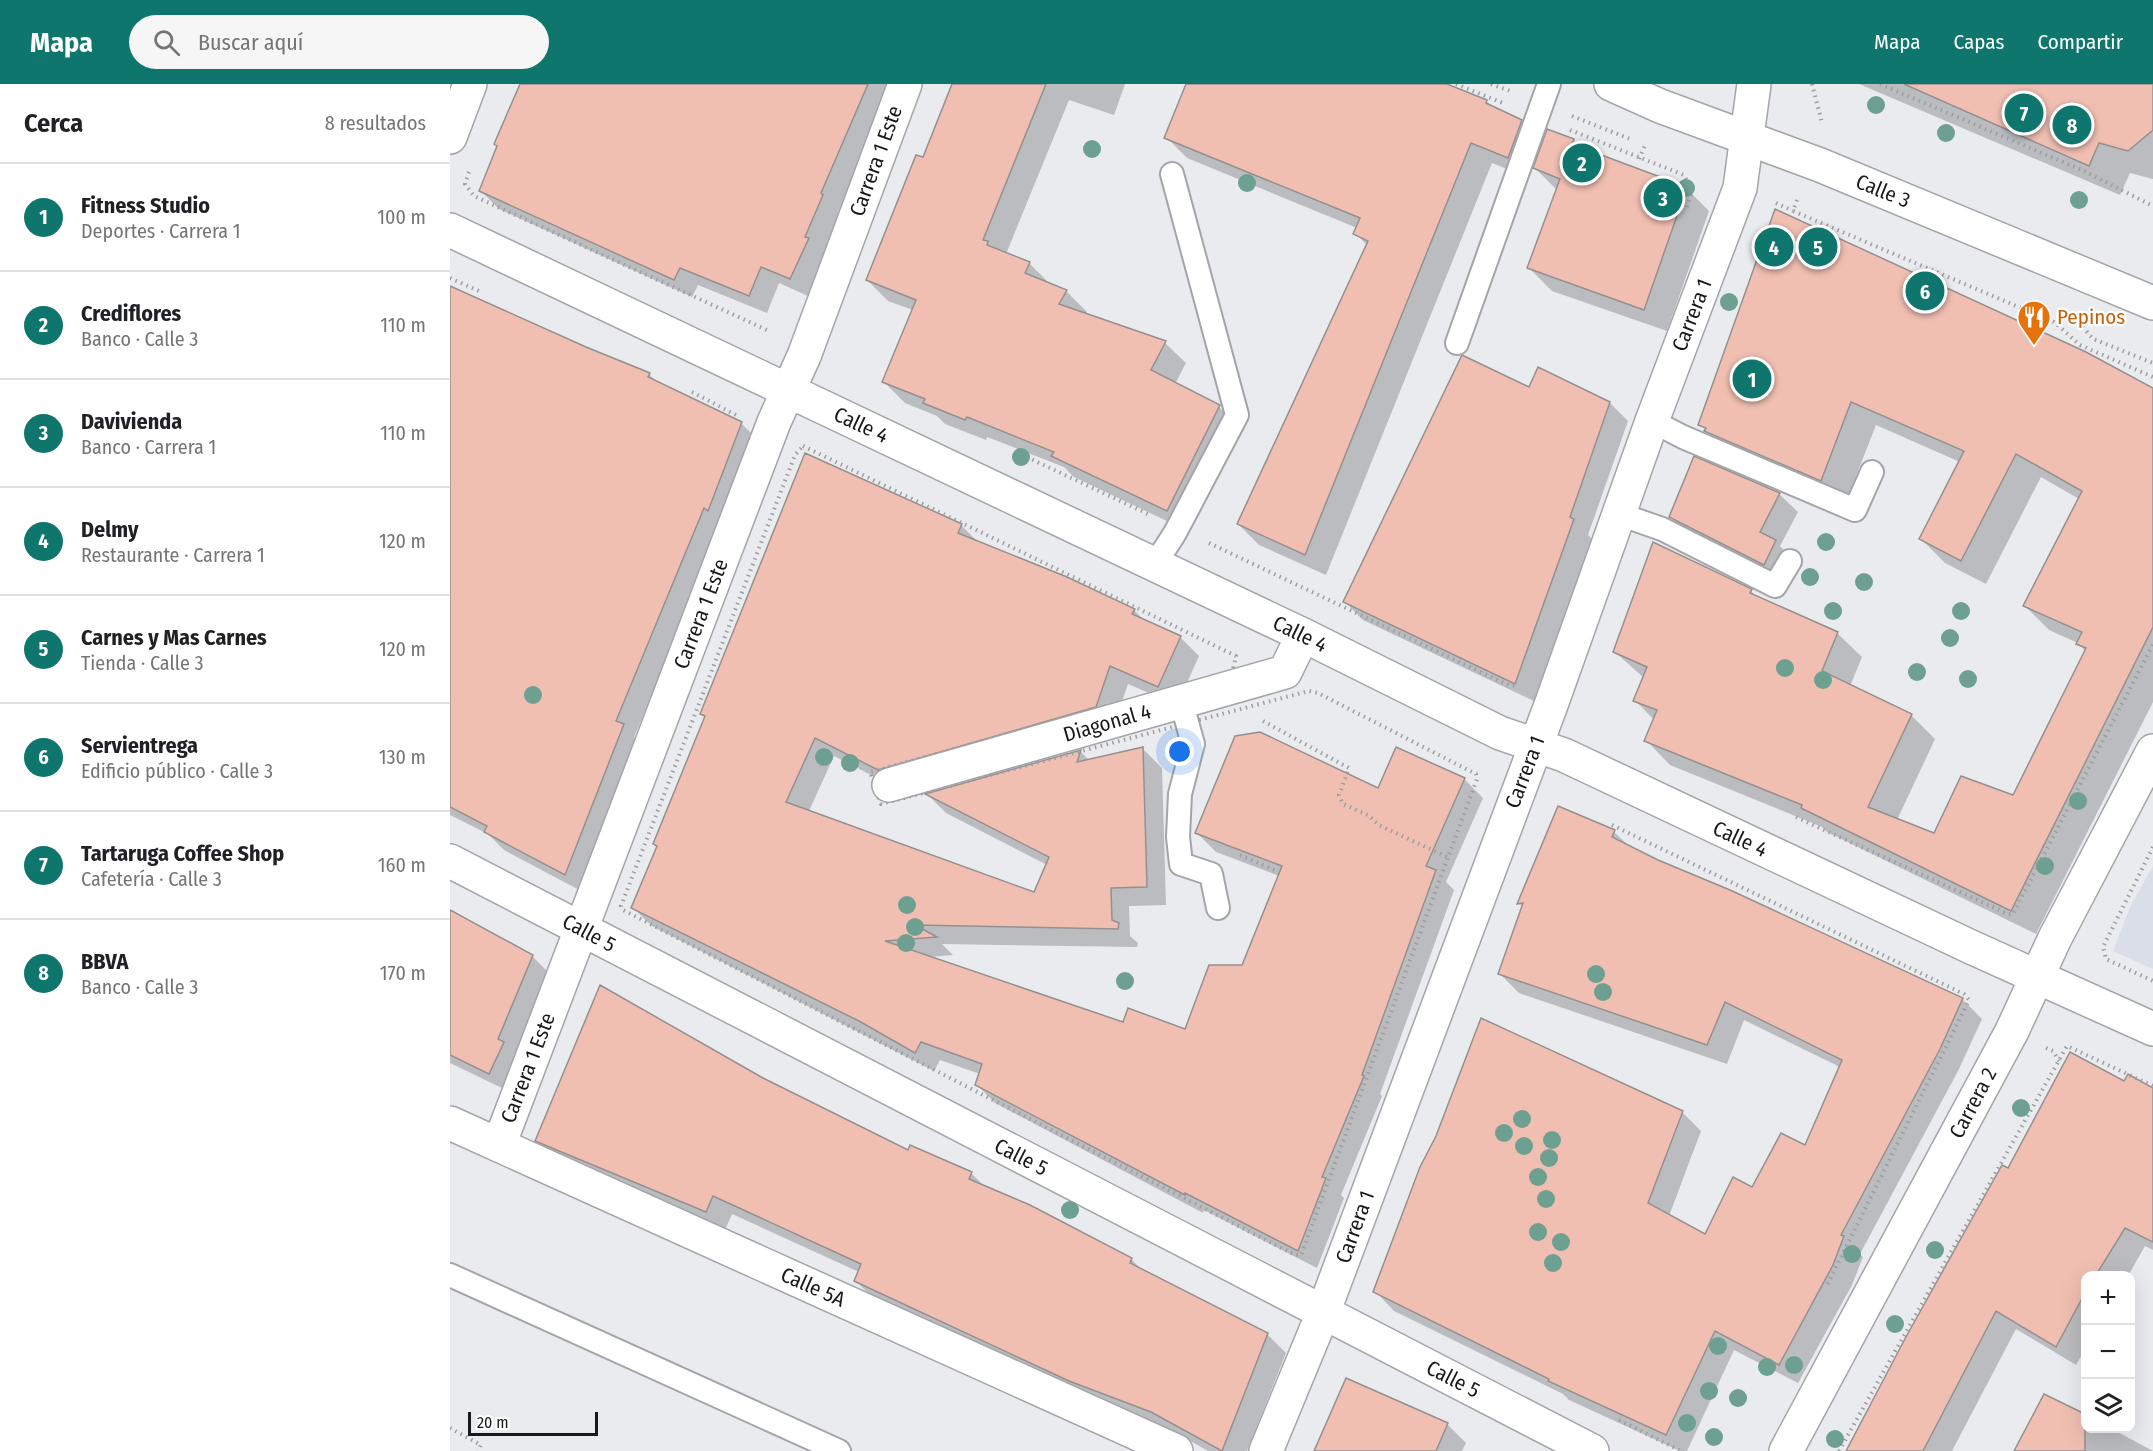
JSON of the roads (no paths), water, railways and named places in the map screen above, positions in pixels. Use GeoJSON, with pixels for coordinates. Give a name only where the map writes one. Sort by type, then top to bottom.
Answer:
{"type":"FeatureCollection","features":[{"type":"Feature","properties":{"kind":"street"},"geometry":{"type":"LineString","coordinates":[[450,137],[470,84]]}},
{"type":"Feature","properties":{"kind":"street","name":"Carrera 1 Este"},"geometry":{"type":"LineString","coordinates":[[499,1145],[905,84]]}},
{"type":"Feature","properties":{"kind":"street","name":"Calle 3"},"geometry":{"type":"LineString","coordinates":[[1611,84],[1660,106],[1747,137],[2153,303]]}},
{"type":"Feature","properties":{"kind":"street","name":"Carrera 1"},"geometry":{"type":"LineString","coordinates":[[1266,1451],[1323,1313],[1740,188],[1754,84]]}},
{"type":"Feature","properties":{"kind":"street","name":"Calle 4"},"geometry":{"type":"LineString","coordinates":[[450,230],[1304,635],[1500,733],[1564,755],[2038,978],[2153,1029]]}},
{"type":"Feature","properties":{"kind":"street","name":"Diagonal 4"},"geometry":{"type":"LineString","coordinates":[[889,784],[1184,713],[1285,672],[1304,635]]}},
{"type":"Feature","properties":{"kind":"street","name":"Carrera 2"},"geometry":{"type":"LineString","coordinates":[[1786,1451],[2038,978],[2055,938],[2153,751]]}},
{"type":"Feature","properties":{"kind":"street","name":"Calle 5"},"geometry":{"type":"LineString","coordinates":[[450,861],[1592,1451]]}},
{"type":"Feature","properties":{"kind":"street","name":"Calle 5A"},"geometry":{"type":"LineString","coordinates":[[450,1123],[1176,1451]]}},
{"type":"Feature","properties":{"kind":"lane"},"geometry":{"type":"LineString","coordinates":[[1457,343],[1549,84]]}},
{"type":"Feature","properties":{"kind":"lane"},"geometry":{"type":"LineString","coordinates":[[1155,564],[1178,528],[1237,416],[1172,174]]}},
{"type":"Feature","properties":{"kind":"lane"},"geometry":{"type":"LineString","coordinates":[[1652,421],[1683,437],[1855,510],[1872,472]]}},
{"type":"Feature","properties":{"kind":"lane"},"geometry":{"type":"LineString","coordinates":[[1619,514],[1662,529],[1775,585],[1790,561]]}},
{"type":"Feature","properties":{"kind":"lane"},"geometry":{"type":"LineString","coordinates":[[1184,713],[1193,744],[1180,794],[1181,864],[1211,874],[1218,908]]}},
{"type":"Feature","properties":{"kind":"lane"},"geometry":{"type":"LineString","coordinates":[[450,1275],[839,1451]]}},
{"type":"Feature","properties":{"kind":"place","name":"Tartaruga Coffee Shop"},"geometry":{"type":"Point","coordinates":[2024,113]}},
{"type":"Feature","properties":{"kind":"place","name":"BBVA"},"geometry":{"type":"Point","coordinates":[2072,125]}},
{"type":"Feature","properties":{"kind":"place","name":"Crediflores"},"geometry":{"type":"Point","coordinates":[1582,163]}},
{"type":"Feature","properties":{"kind":"place","name":"Davivienda"},"geometry":{"type":"Point","coordinates":[1663,198]}},
{"type":"Feature","properties":{"kind":"place","name":"Delmy"},"geometry":{"type":"Point","coordinates":[1774,247]}},
{"type":"Feature","properties":{"kind":"place","name":"Carnes y Mas Carnes"},"geometry":{"type":"Point","coordinates":[1818,247]}},
{"type":"Feature","properties":{"kind":"place","name":"Servientrega"},"geometry":{"type":"Point","coordinates":[1925,291]}},
{"type":"Feature","properties":{"kind":"place","name":"Pepinos"},"geometry":{"type":"Point","coordinates":[2034,346]}},
{"type":"Feature","properties":{"kind":"place","name":"Fitness Studio"},"geometry":{"type":"Point","coordinates":[1752,379]}}]}
